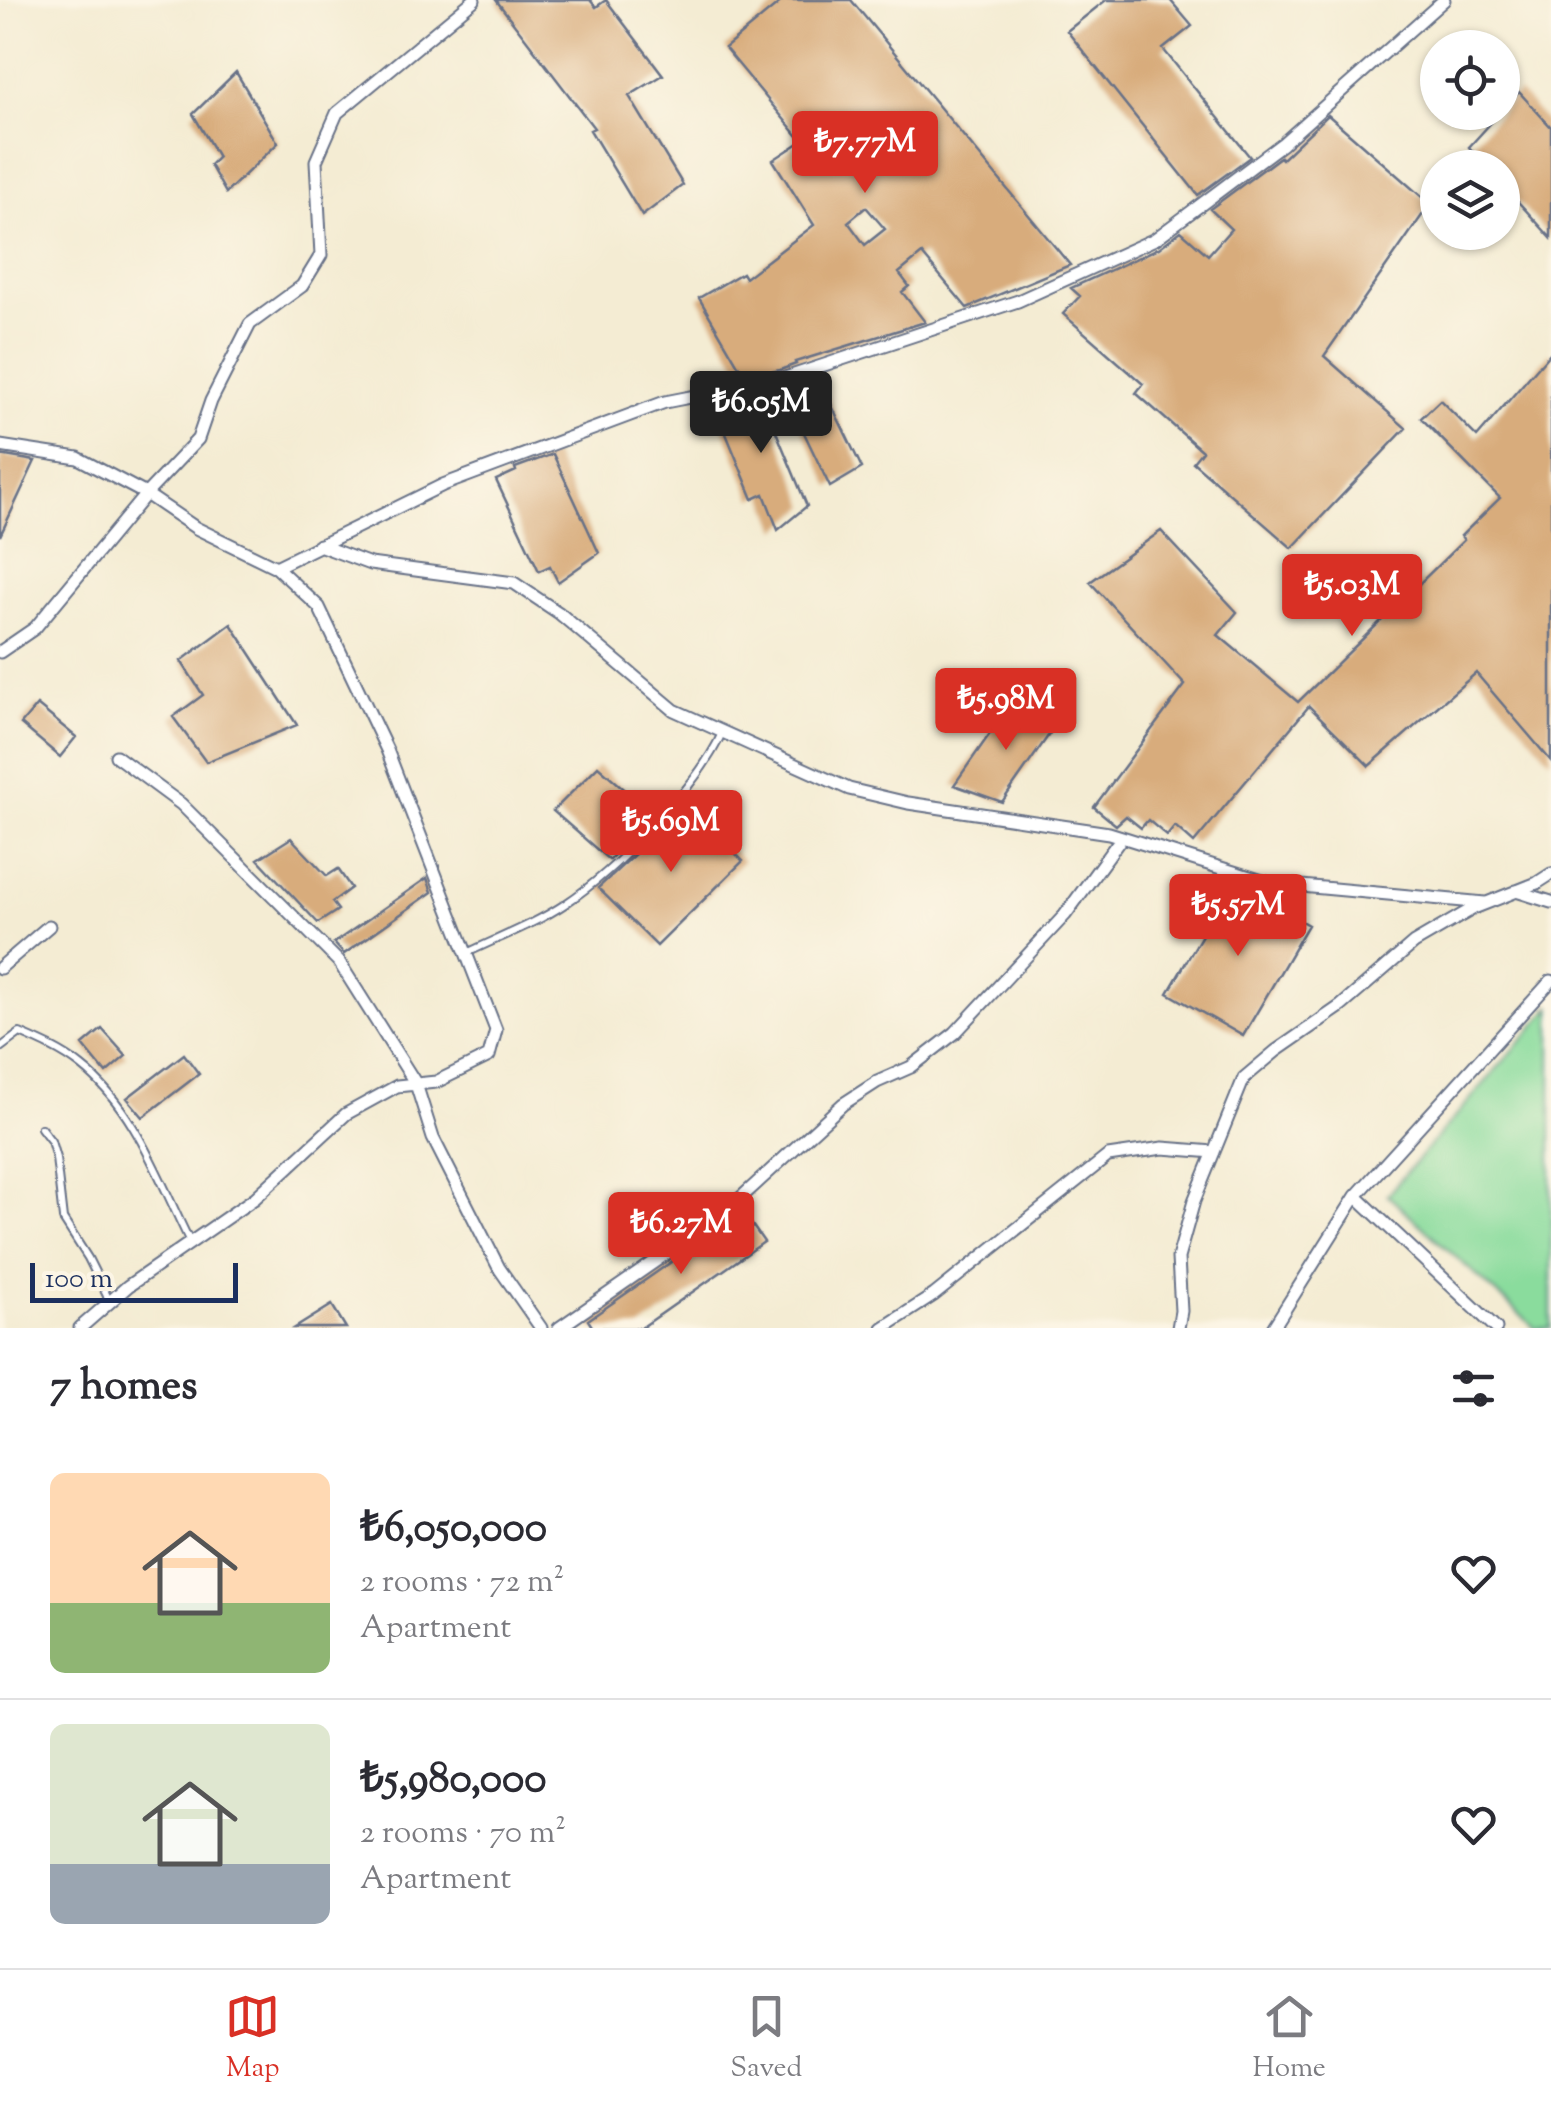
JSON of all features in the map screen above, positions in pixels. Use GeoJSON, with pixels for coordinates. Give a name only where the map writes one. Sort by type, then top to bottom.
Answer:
{"type":"FeatureCollection","features":[{"type":"Feature","properties":{"kind":"street"},"geometry":{"type":"LineString","coordinates":[[0,652],[35,628],[146,494],[198,439],[210,402],[250,324],[302,286],[321,255],[316,161],[336,113],[474,0]]}},
{"type":"Feature","properties":{"kind":"street"},"geometry":{"type":"LineString","coordinates":[[276,567],[443,485],[665,402],[782,378],[1018,301],[1155,239],[1282,144],[1444,0]]}},
{"type":"Feature","properties":{"kind":"street"},"geometry":{"type":"LineString","coordinates":[[0,446],[78,458],[146,494],[196,528],[276,567],[319,608],[388,750],[496,1030],[488,1056],[436,1082],[397,1086],[346,1114],[255,1198],[190,1242],[80,1328]]}},
{"type":"Feature","properties":{"kind":"street"},"geometry":{"type":"LineString","coordinates":[[319,545],[370,564],[514,584],[558,613],[674,710],[849,790],[1122,837],[1269,883],[1485,904]]}},
{"type":"Feature","properties":{"kind":"street"},"geometry":{"type":"LineString","coordinates":[[116,756],[181,804],[339,962],[416,1084],[433,1138],[499,1268],[540,1328]]}},
{"type":"Feature","properties":{"kind":"street"},"geometry":{"type":"LineString","coordinates":[[560,1328],[722,1215],[843,1104],[877,1082],[911,1067],[955,1033],[1065,915],[1122,837]]}},
{"type":"Feature","properties":{"kind":"street"},"geometry":{"type":"LineString","coordinates":[[1178,1328],[1178,1258],[1194,1201],[1244,1078],[1341,1006],[1414,943],[1551,874]]}},
{"type":"Feature","properties":{"kind":"street"},"geometry":{"type":"LineString","coordinates":[[1516,892],[1551,902]]}},
{"type":"Feature","properties":{"kind":"street"},"geometry":{"type":"LineString","coordinates":[[0,968],[49,926]]}},
{"type":"Feature","properties":{"kind":"street"},"geometry":{"type":"LineString","coordinates":[[1273,1328],[1356,1196],[1551,980]]}},
{"type":"Feature","properties":{"kind":"street"},"geometry":{"type":"LineString","coordinates":[[883,1328],[934,1295],[1108,1156],[1164,1148],[1214,1152]]}},
{"type":"Feature","properties":{"kind":"street"},"geometry":{"type":"LineString","coordinates":[[1356,1196],[1496,1328]]}},
{"type":"Feature","properties":{"kind":"lane"},"geometry":{"type":"LineString","coordinates":[[467,952],[546,916],[581,892],[695,780],[722,733]]}},
{"type":"Feature","properties":{"kind":"lane"},"geometry":{"type":"LineString","coordinates":[[0,1048],[20,1032],[84,1068],[136,1132],[190,1242]]}},
{"type":"Feature","properties":{"kind":"lane"},"geometry":{"type":"LineString","coordinates":[[41,1128],[51,1141],[56,1158],[63,1219],[110,1302]]}},
{"type":"Feature","properties":{"kind":"green space"},"geometry":{"type":"Polygon","coordinates":[[[1551,1007],[1551,1328],[1535,1328],[1387,1195],[1551,1007]]]}},
{"type":"Feature","properties":{"kind":"building"},"geometry":{"type":"Polygon","coordinates":[[[496,0],[590,0],[596,7],[606,0],[663,75],[629,96],[683,185],[642,216],[590,130],[594,128],[496,0]]]}},
{"type":"Feature","properties":{"kind":"building"},"geometry":{"type":"Polygon","coordinates":[[[783,0],[851,0],[1070,265],[967,308],[922,254],[899,273],[909,286],[902,292],[925,322],[780,370],[745,377],[699,298],[742,273],[745,278],[814,225],[773,160],[802,141],[725,48],[783,0]],[[866,207],[848,222],[865,245],[885,229],[866,207]]]}},
{"type":"Feature","properties":{"kind":"building"},"geometry":{"type":"Polygon","coordinates":[[[1106,0],[1170,0],[1192,26],[1163,49],[1250,157],[1198,195],[1067,31],[1106,0]]]}},
{"type":"Feature","properties":{"kind":"building"},"geometry":{"type":"Polygon","coordinates":[[[236,72],[278,143],[226,193],[210,165],[218,157],[193,114],[236,72]]]}},
{"type":"Feature","properties":{"kind":"building"},"geometry":{"type":"Polygon","coordinates":[[[1520,93],[1551,127],[1551,238],[1520,204],[1520,150],[1469,147],[1484,130],[1520,130],[1520,93]]]}},
{"type":"Feature","properties":{"kind":"building"},"geometry":{"type":"Polygon","coordinates":[[[1328,115],[1420,195],[1420,218],[1324,356],[1406,428],[1292,548],[1193,462],[1202,451],[1136,393],[1143,384],[1063,314],[1080,296],[1071,288],[1159,248],[1181,231],[1208,255],[1231,229],[1210,209],[1282,159],[1328,115]]]}},
{"type":"Feature","properties":{"kind":"building"},"geometry":{"type":"Polygon","coordinates":[[[1551,352],[1551,761],[1476,673],[1369,766],[1309,706],[1194,843],[1175,826],[1167,836],[1148,820],[1141,828],[1126,816],[1116,825],[1094,807],[1185,685],[1090,582],[1161,531],[1237,612],[1218,635],[1298,702],[1464,540],[1461,536],[1500,498],[1421,418],[1440,400],[1477,437],[1551,352]]]}},
{"type":"Feature","properties":{"kind":"building"},"geometry":{"type":"Polygon","coordinates":[[[818,377],[862,468],[830,487],[784,391],[818,377]]]}},
{"type":"Feature","properties":{"kind":"building"},"geometry":{"type":"Polygon","coordinates":[[[760,393],[807,506],[778,530],[764,494],[753,499],[713,402],[760,393]]]}},
{"type":"Feature","properties":{"kind":"building"},"geometry":{"type":"Polygon","coordinates":[[[553,454],[599,553],[558,582],[550,566],[539,571],[496,480],[516,471],[515,468],[553,454]]]}},
{"type":"Feature","properties":{"kind":"building"},"geometry":{"type":"Polygon","coordinates":[[[0,455],[35,461],[0,536],[0,455]]]}},
{"type":"Feature","properties":{"kind":"building"},"geometry":{"type":"Polygon","coordinates":[[[231,624],[297,725],[206,762],[173,717],[203,695],[181,661],[231,624]]]}},
{"type":"Feature","properties":{"kind":"building"},"geometry":{"type":"Polygon","coordinates":[[[1015,698],[1055,726],[1002,802],[954,785],[1015,698]]]}},
{"type":"Feature","properties":{"kind":"building"},"geometry":{"type":"Polygon","coordinates":[[[37,705],[76,737],[60,757],[21,724],[37,705]]]}},
{"type":"Feature","properties":{"kind":"building"},"geometry":{"type":"Polygon","coordinates":[[[598,766],[654,815],[609,860],[553,811],[598,766]]]}},
{"type":"Feature","properties":{"kind":"building"},"geometry":{"type":"Polygon","coordinates":[[[684,803],[743,861],[657,946],[598,888],[684,803]]]}},
{"type":"Feature","properties":{"kind":"building"},"geometry":{"type":"Polygon","coordinates":[[[291,838],[327,876],[338,869],[351,888],[332,902],[338,910],[318,923],[258,859],[291,838]]]}},
{"type":"Feature","properties":{"kind":"building"},"geometry":{"type":"Polygon","coordinates":[[[427,878],[432,892],[344,954],[334,943],[427,878]]]}},
{"type":"Feature","properties":{"kind":"building"},"geometry":{"type":"Polygon","coordinates":[[[1233,882],[1308,925],[1243,1036],[1168,993],[1233,882]]]}},
{"type":"Feature","properties":{"kind":"building"},"geometry":{"type":"Polygon","coordinates":[[[102,1029],[126,1056],[106,1073],[83,1045],[102,1029]]]}},
{"type":"Feature","properties":{"kind":"building"},"geometry":{"type":"Polygon","coordinates":[[[184,1054],[199,1074],[143,1117],[127,1098],[184,1054]]]}},
{"type":"Feature","properties":{"kind":"building"},"geometry":{"type":"Polygon","coordinates":[[[743,1212],[764,1242],[641,1328],[593,1328],[588,1320],[743,1212]]]}},
{"type":"Feature","properties":{"kind":"building"},"geometry":{"type":"Polygon","coordinates":[[[332,1305],[346,1328],[295,1328],[332,1305]]]}}]}
